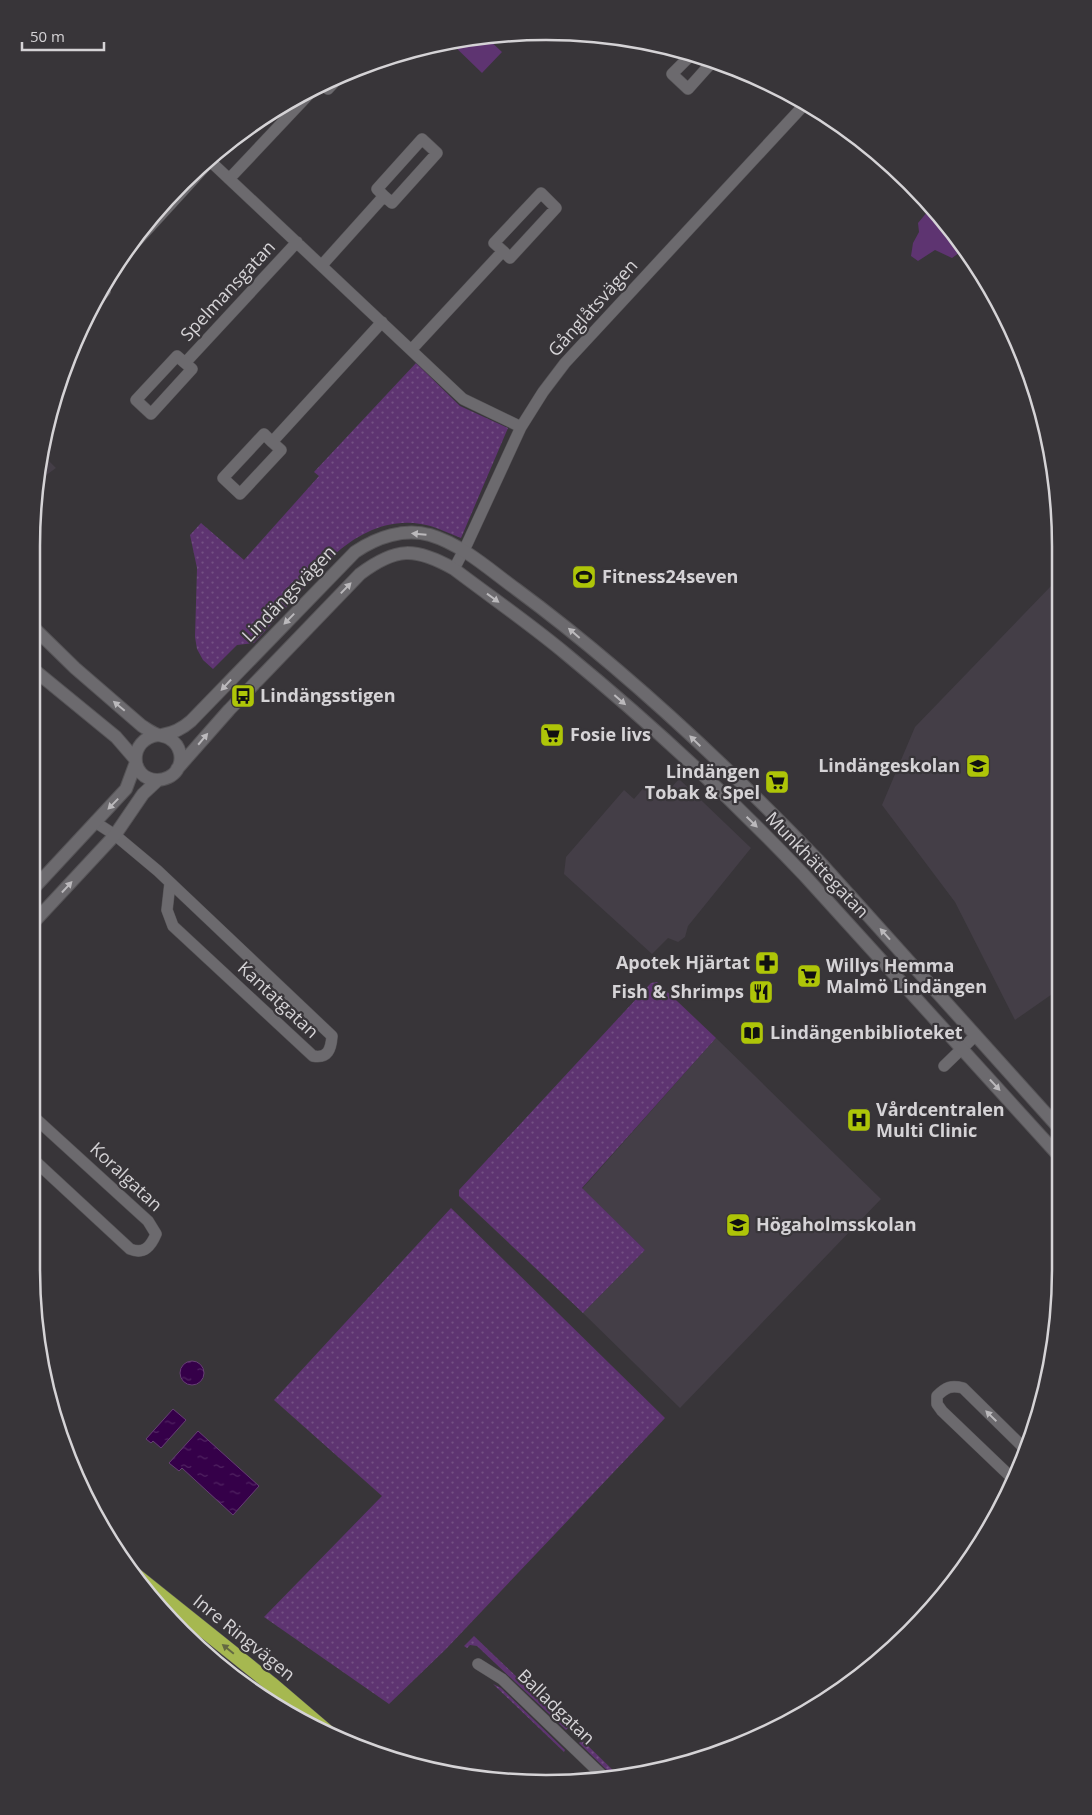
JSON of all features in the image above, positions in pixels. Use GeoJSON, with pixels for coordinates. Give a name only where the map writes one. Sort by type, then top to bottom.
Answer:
{"type":"FeatureCollection","features":[{"type":"Feature","properties":{"kind":"highway","name":"Inre Ringvägen"},"geometry":{"type":"LineString","coordinates":[[160,1595],[307,1715]]}},
{"type":"Feature","properties":{"kind":"street"},"geometry":{"type":"LineString","coordinates":[[686,60],[672,74],[688,89],[709,67]]}},
{"type":"Feature","properties":{"kind":"street"},"geometry":{"type":"LineString","coordinates":[[230,179],[300,104]]}},
{"type":"Feature","properties":{"kind":"street","name":"Gånglåtsvägen"},"geometry":{"type":"LineString","coordinates":[[454,569],[521,427],[543,392],[565,363],[800,109]]}},
{"type":"Feature","properties":{"kind":"street"},"geometry":{"type":"LineString","coordinates":[[422,139],[437,153],[392,203],[384,196],[377,189],[422,139]]}},
{"type":"Feature","properties":{"kind":"street","name":"Spelmansgatan"},"geometry":{"type":"LineString","coordinates":[[214,164],[462,398],[521,427]]}},
{"type":"Feature","properties":{"kind":"street"},"geometry":{"type":"LineString","coordinates":[[540,193],[556,208],[510,258],[502,251],[494,243],[540,193]]}},
{"type":"Feature","properties":{"kind":"street"},"geometry":{"type":"LineString","coordinates":[[322,265],[384,196]]}},
{"type":"Feature","properties":{"kind":"street","name":"Spelmansgatan"},"geometry":{"type":"LineString","coordinates":[[186,364],[297,242]]}},
{"type":"Feature","properties":{"kind":"street"},"geometry":{"type":"LineString","coordinates":[[412,349],[502,251]]}},
{"type":"Feature","properties":{"kind":"street"},"geometry":{"type":"LineString","coordinates":[[272,442],[382,322]]}},
{"type":"Feature","properties":{"kind":"street","name":"Spelmansgatan"},"geometry":{"type":"LineString","coordinates":[[177,356],[186,364],[192,369],[151,414],[136,400],[177,356]]}},
{"type":"Feature","properties":{"kind":"street"},"geometry":{"type":"LineString","coordinates":[[264,434],[272,442],[281,450],[240,494],[223,478],[264,434]]}},
{"type":"Feature","properties":{"kind":"street","name":"Lindängsvägen"},"geometry":{"type":"LineString","coordinates":[[40,882],[126,789],[136,760],[137,749],[143,740],[160,735],[173,734],[182,729],[344,561],[368,543],[397,534],[413,533],[428,535],[464,551]]}},
{"type":"Feature","properties":{"kind":"street","name":"Munkhättegatan"},"geometry":{"type":"LineString","coordinates":[[464,551],[566,626],[685,731],[787,828],[1052,1120]]}},
{"type":"Feature","properties":{"kind":"street","name":"Lindängsvägen"},"geometry":{"type":"LineString","coordinates":[[40,916],[115,836],[143,794],[158,780],[169,777],[177,769],[229,710],[367,568],[375,562],[398,553],[412,552],[423,554],[454,569]]}},
{"type":"Feature","properties":{"kind":"street","name":"Munkhättegatan"},"geometry":{"type":"LineString","coordinates":[[454,569],[565,653],[665,738],[793,864],[1052,1148]]}},
{"type":"Feature","properties":{"kind":"street"},"geometry":{"type":"LineString","coordinates":[[40,634],[142,726],[171,739],[177,746],[180,760],[177,769]]}},
{"type":"Feature","properties":{"kind":"street"},"geometry":{"type":"LineString","coordinates":[[40,675],[116,737],[136,760],[144,775],[158,780]]}},
{"type":"Feature","properties":{"kind":"street","name":"Kantatgatan"},"geometry":{"type":"LineString","coordinates":[[95,822],[115,836],[170,883],[332,1036],[332,1048],[325,1056],[313,1056],[173,926],[167,910],[170,883]]}},
{"type":"Feature","properties":{"kind":"street"},"geometry":{"type":"LineString","coordinates":[[944,1066],[976,1036]]}},
{"type":"Feature","properties":{"kind":"street","name":"Koralgatan"},"geometry":{"type":"LineString","coordinates":[[40,1123],[148,1221],[156,1234],[151,1244],[140,1252],[130,1249],[40,1166]]}},
{"type":"Feature","properties":{"kind":"street"},"geometry":{"type":"LineString","coordinates":[[1008,1474],[942,1411],[937,1404],[937,1396],[944,1388],[953,1386],[963,1388],[1020,1444]]}},
{"type":"Feature","properties":{"kind":"street","name":"Balladgatan"},"geometry":{"type":"LineString","coordinates":[[478,1664],[502,1679],[599,1772]]}},
{"type":"Feature","properties":{"kind":"shaded area"},"geometry":{"type":"Polygon","coordinates":[[[492,43],[502,52],[482,73],[456,48],[492,43]]]}},
{"type":"Feature","properties":{"kind":"shaded area"},"geometry":{"type":"Polygon","coordinates":[[[927,213],[958,253],[952,258],[935,250],[918,261],[911,256],[913,243],[919,232],[918,223],[927,213]]]}},
{"type":"Feature","properties":{"kind":"shaded area"},"geometry":{"type":"Polygon","coordinates":[[[416,363],[460,406],[508,428],[461,538],[431,526],[409,523],[397,523],[363,534],[334,555],[254,643],[237,645],[213,669],[203,660],[197,649],[195,637],[197,568],[190,535],[201,523],[244,560],[319,476],[314,472],[416,363]]]}},
{"type":"Feature","properties":{"kind":"shaded area"},"geometry":{"type":"Polygon","coordinates":[[[48,460],[56,468],[45,476],[48,460]]]}},
{"type":"Feature","properties":{"kind":"shaded area","name":"Lindängeskolan"},"geometry":{"type":"Polygon","coordinates":[[[1052,585],[1052,994],[1015,1020],[955,902],[882,805],[915,727],[1052,585]]]}},
{"type":"Feature","properties":{"kind":"shaded area"},"geometry":{"type":"Polygon","coordinates":[[[679,779],[751,848],[688,926],[685,937],[678,942],[668,938],[652,954],[564,874],[566,857],[624,790],[634,799],[646,785],[661,799],[679,779]]]}},
{"type":"Feature","properties":{"kind":"shaded area"},"geometry":{"type":"Polygon","coordinates":[[[657,982],[716,1038],[582,1188],[645,1250],[583,1313],[459,1196],[459,1190],[651,983],[657,982]]]}},
{"type":"Feature","properties":{"kind":"shaded area","name":"Högaholmsskolan"},"geometry":{"type":"Polygon","coordinates":[[[716,1038],[881,1199],[680,1408],[583,1313],[645,1250],[582,1189],[716,1038]]]}},
{"type":"Feature","properties":{"kind":"shaded area"},"geometry":{"type":"Polygon","coordinates":[[[451,1208],[665,1418],[446,1649],[389,1704],[264,1617],[382,1496],[274,1400],[451,1208]]]}},
{"type":"Feature","properties":{"kind":"shaded area"},"geometry":{"type":"Polygon","coordinates":[[[474,1636],[569,1727],[566,1730],[477,1646],[470,1645],[467,1648],[464,1646],[474,1636]]]}},
{"type":"Feature","properties":{"kind":"shaded area"},"geometry":{"type":"Polygon","coordinates":[[[493,1684],[501,1688],[565,1750],[564,1752],[493,1684]]]}},
{"type":"Feature","properties":{"kind":"shaded area"},"geometry":{"type":"Polygon","coordinates":[[[582,1740],[614,1771],[608,1771],[579,1743],[582,1740]]]}},
{"type":"Feature","properties":{"kind":"water"},"geometry":{"type":"Polygon","coordinates":[[[192,1361],[197,1362],[203,1368],[203,1378],[197,1384],[192,1385],[187,1384],[181,1378],[180,1373],[181,1368],[187,1362],[192,1361]]]}},
{"type":"Feature","properties":{"kind":"water"},"geometry":{"type":"Polygon","coordinates":[[[173,1409],[186,1420],[161,1448],[153,1441],[151,1443],[146,1439],[173,1409]]]}},
{"type":"Feature","properties":{"kind":"water"},"geometry":{"type":"Polygon","coordinates":[[[198,1431],[259,1486],[233,1515],[182,1468],[179,1471],[169,1463],[198,1431]]]}},
{"type":"Feature","properties":{"kind":"place","name":"Fitness24seven"},"geometry":{"type":"Point","coordinates":[584,577]}},
{"type":"Feature","properties":{"kind":"place","name":"Lindängsstigen"},"geometry":{"type":"Point","coordinates":[243,696]}},
{"type":"Feature","properties":{"kind":"place","name":"Fosie livs"},"geometry":{"type":"Point","coordinates":[552,735]}},
{"type":"Feature","properties":{"kind":"place","name":"Lindängeskolan"},"geometry":{"type":"Point","coordinates":[978,766]}},
{"type":"Feature","properties":{"kind":"place","name":"Lindängen Tobak & Spel"},"geometry":{"type":"Point","coordinates":[777,782]}},
{"type":"Feature","properties":{"kind":"place","name":"Apotek Hjärtat"},"geometry":{"type":"Point","coordinates":[767,963]}},
{"type":"Feature","properties":{"kind":"place","name":"Willys Hemma Malmö Lindängen"},"geometry":{"type":"Point","coordinates":[809,976]}},
{"type":"Feature","properties":{"kind":"place","name":"Fish & Shrimps"},"geometry":{"type":"Point","coordinates":[761,992]}},
{"type":"Feature","properties":{"kind":"place","name":"Lindängenbiblioteket"},"geometry":{"type":"Point","coordinates":[752,1033]}},
{"type":"Feature","properties":{"kind":"place","name":"Vårdcentralen Multi Clinic"},"geometry":{"type":"Point","coordinates":[859,1120]}},
{"type":"Feature","properties":{"kind":"place","name":"Högaholmsskolan"},"geometry":{"type":"Point","coordinates":[738,1225]}}]}
